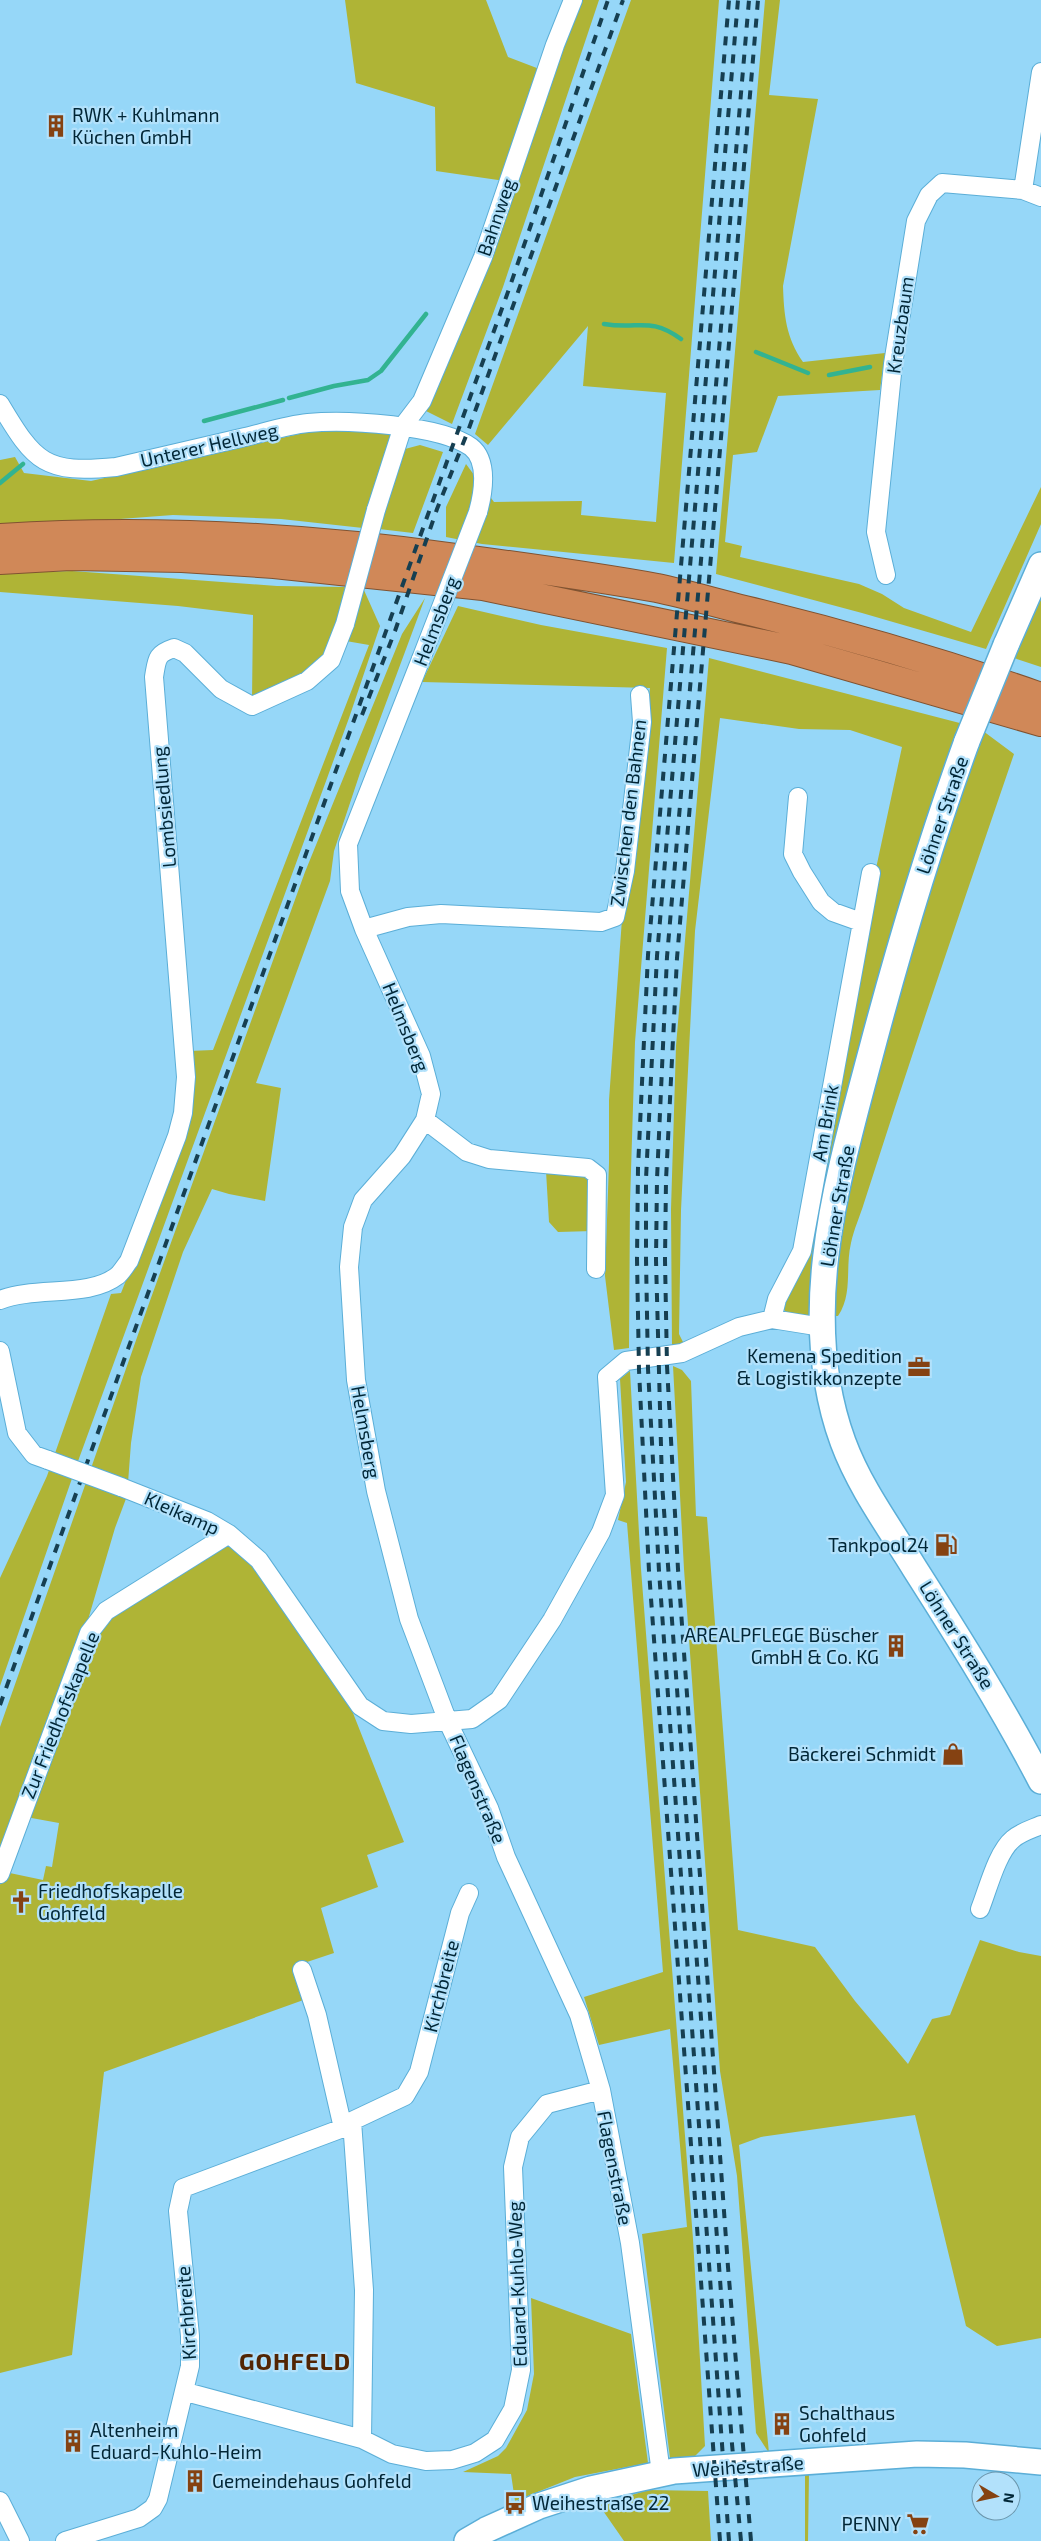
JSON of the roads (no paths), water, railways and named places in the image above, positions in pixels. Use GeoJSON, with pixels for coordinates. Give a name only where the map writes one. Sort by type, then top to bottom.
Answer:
{"type":"FeatureCollection","features":[{"type":"Feature","properties":{"kind":"highway"},"geometry":{"type":"LineString","coordinates":[[0,538],[69,534],[177,533],[373,547],[490,562],[658,589],[830,630],[961,669],[1041,697]]}},
{"type":"Feature","properties":{"kind":"highway"},"geometry":{"type":"LineString","coordinates":[[0,560],[70,556],[182,558],[274,564],[483,586],[792,650],[1041,722]]}},
{"type":"Feature","properties":{"kind":"highway"},"geometry":{"type":"LineString","coordinates":[[961,669],[1026,674],[1041,679]]}},
{"type":"Feature","properties":{"kind":"main road","name":"Löhner Straße"},"geometry":{"type":"LineString","coordinates":[[1041,565],[967,741],[930,844],[898,953],[841,1167],[826,1246],[822,1326],[831,1404],[843,1443],[862,1484],[989,1686],[1041,1781]]}},
{"type":"Feature","properties":{"kind":"main road","name":"Weihestraße"},"geometry":{"type":"LineString","coordinates":[[467,2541],[486,2530],[539,2506],[591,2489],[661,2473],[918,2454],[965,2455],[1041,2462]]}},
{"type":"Feature","properties":{"kind":"street","name":"Bahnweg"},"geometry":{"type":"LineString","coordinates":[[403,426],[422,400],[483,257],[555,45],[573,0]]}},
{"type":"Feature","properties":{"kind":"street"},"geometry":{"type":"LineString","coordinates":[[1023,190],[1041,72]]}},
{"type":"Feature","properties":{"kind":"street","name":"Kreuzbaum"},"geometry":{"type":"LineString","coordinates":[[886,575],[876,532],[893,364],[916,222],[929,195],[942,183],[1023,190],[1041,197]]}},
{"type":"Feature","properties":{"kind":"street","name":"Unterer Hellweg"},"geometry":{"type":"LineString","coordinates":[[0,404],[22,442],[41,459],[59,466],[89,469],[116,467],[306,423],[343,420],[403,426],[446,437]]}},
{"type":"Feature","properties":{"kind":"street","name":"Lombsiedlung"},"geometry":{"type":"LineString","coordinates":[[0,1300],[23,1293],[95,1287],[118,1276],[129,1261],[177,1136],[183,1113],[186,1077],[154,676],[156,660],[162,652],[174,648],[185,653],[221,689],[252,706],[307,681],[331,660],[345,624],[376,510],[403,426]]}},
{"type":"Feature","properties":{"kind":"street","name":"Helmsberg"},"geometry":{"type":"LineString","coordinates":[[446,437],[471,447],[478,456],[482,469],[482,493],[478,512],[348,844],[350,891],[364,930],[421,1056],[431,1094],[425,1120],[402,1156],[363,1200],[353,1227],[350,1267],[356,1380],[376,1491],[410,1619],[448,1722]]}},
{"type":"Feature","properties":{"kind":"street","name":"Zwischen den Bahnen"},"geometry":{"type":"LineString","coordinates":[[364,930],[408,917],[442,914],[601,922],[615,917],[625,871],[641,732],[640,695]]}},
{"type":"Feature","properties":{"kind":"street"},"geometry":{"type":"LineString","coordinates":[[798,797],[793,854],[799,866],[820,902],[833,912],[861,922]]}},
{"type":"Feature","properties":{"kind":"street","name":"Am Brink"},"geometry":{"type":"LineString","coordinates":[[772,1319],[777,1299],[802,1250],[871,873]]}},
{"type":"Feature","properties":{"kind":"street"},"geometry":{"type":"LineString","coordinates":[[425,1120],[456,1145],[489,1159],[588,1168],[597,1175],[596,1269]]}},
{"type":"Feature","properties":{"kind":"street","name":"Flagenstraße"},"geometry":{"type":"LineString","coordinates":[[661,2473],[630,2243],[601,2090],[580,2014],[506,1857],[489,1808],[448,1722],[472,1719],[499,1700],[552,1620],[601,1532],[616,1495],[607,1377],[626,1361],[682,1353],[739,1327],[772,1319],[822,1326]]}},
{"type":"Feature","properties":{"kind":"street","name":"Kleikamp"},"geometry":{"type":"LineString","coordinates":[[0,1351],[17,1434],[34,1455],[207,1521],[229,1534],[260,1560],[360,1706],[383,1722],[411,1724],[448,1722]]}},
{"type":"Feature","properties":{"kind":"street","name":"Zur Friedhofskapelle"},"geometry":{"type":"LineString","coordinates":[[0,1874],[89,1634],[106,1611],[229,1534]]}},
{"type":"Feature","properties":{"kind":"street"},"geometry":{"type":"LineString","coordinates":[[980,1909],[1008,1844],[1014,1838],[1041,1825]]}},
{"type":"Feature","properties":{"kind":"street","name":"Kirchbreite"},"geometry":{"type":"LineString","coordinates":[[64,2541],[139,2518],[154,2508],[186,2392],[190,2366],[190,2336],[178,2211],[183,2188],[347,2124],[405,2096],[419,2072],[460,1913],[469,1894]]}},
{"type":"Feature","properties":{"kind":"street"},"geometry":{"type":"LineString","coordinates":[[302,1970],[317,2015],[347,2124],[364,2290],[362,2439]]}},
{"type":"Feature","properties":{"kind":"street","name":"Eduard-Kuhlo-Weg"},"geometry":{"type":"LineString","coordinates":[[186,2392],[362,2439],[392,2454],[426,2461],[452,2460],[475,2453],[495,2440],[513,2409],[521,2370],[513,2167],[520,2137],[547,2104],[601,2090]]}},
{"type":"Feature","properties":{"kind":"street"},"geometry":{"type":"LineString","coordinates":[[0,2501],[20,2541]]}},
{"type":"Feature","properties":{"kind":"waterway"},"geometry":{"type":"LineString","coordinates":[[289,398],[334,386],[368,380],[381,371],[426,314]]}},
{"type":"Feature","properties":{"kind":"waterway"},"geometry":{"type":"LineString","coordinates":[[604,324],[652,326],[670,332],[681,339]]}},
{"type":"Feature","properties":{"kind":"waterway"},"geometry":{"type":"LineString","coordinates":[[756,352],[808,373]]}},
{"type":"Feature","properties":{"kind":"waterway"},"geometry":{"type":"LineString","coordinates":[[829,375],[870,367]]}},
{"type":"Feature","properties":{"kind":"waterway"},"geometry":{"type":"LineString","coordinates":[[204,421],[283,400]]}},
{"type":"Feature","properties":{"kind":"waterway"},"geometry":{"type":"LineString","coordinates":[[0,483],[23,464]]}},
{"type":"Feature","properties":{"kind":"railway"},"geometry":{"type":"LineString","coordinates":[[0,1705],[509,289],[608,0]]}},
{"type":"Feature","properties":{"kind":"railway"},"geometry":{"type":"LineString","coordinates":[[362,715],[395,631],[437,509],[468,431],[623,0]]}},
{"type":"Feature","properties":{"kind":"railway"},"geometry":{"type":"LineString","coordinates":[[720,2541],[649,1571],[639,1370],[637,1259],[638,1168],[648,955],[729,0]]}},
{"type":"Feature","properties":{"kind":"railway"},"geometry":{"type":"LineString","coordinates":[[729,2541],[659,1571],[648,1369],[646,1179],[657,956],[738,0]]}},
{"type":"Feature","properties":{"kind":"railway"},"geometry":{"type":"LineString","coordinates":[[741,2541],[732,2444],[662,1483],[656,1260],[657,1179],[667,957],[749,0]]}},
{"type":"Feature","properties":{"kind":"railway"},"geometry":{"type":"LineString","coordinates":[[751,2541],[728,2267],[678,1569],[667,1366],[665,1260],[666,1180],[677,958],[758,0]]}},
{"type":"Feature","properties":{"kind":"place","name":"RWK + Kuhlmann Küchen GmbH"},"geometry":{"type":"Point","coordinates":[56,126]}},
{"type":"Feature","properties":{"kind":"place","name":"Kemena Spedition & Logistikkonzepte"},"geometry":{"type":"Point","coordinates":[919,1367]}},
{"type":"Feature","properties":{"kind":"place","name":"Tankpool24"},"geometry":{"type":"Point","coordinates":[946,1545]}},
{"type":"Feature","properties":{"kind":"place","name":"AREALPFLEGE Büscher GmbH & Co. KG"},"geometry":{"type":"Point","coordinates":[896,1646]}},
{"type":"Feature","properties":{"kind":"place","name":"Bäckerei Schmidt"},"geometry":{"type":"Point","coordinates":[953,1754]}},
{"type":"Feature","properties":{"kind":"place","name":"Friedhofskapelle Gohfeld"},"geometry":{"type":"Point","coordinates":[21,1902]}},
{"type":"Feature","properties":{"kind":"place","name":"Schalthaus Gohfeld"},"geometry":{"type":"Point","coordinates":[782,2424]}},
{"type":"Feature","properties":{"kind":"place","name":"Altenheim Eduard-Kuhlo-Heim"},"geometry":{"type":"Point","coordinates":[73,2441]}},
{"type":"Feature","properties":{"kind":"place","name":"Gemeindehaus Gohfeld"},"geometry":{"type":"Point","coordinates":[195,2481]}},
{"type":"Feature","properties":{"kind":"place","name":"Weihestraße 22"},"geometry":{"type":"Point","coordinates":[515,2503]}},
{"type":"Feature","properties":{"kind":"place","name":"PENNY"},"geometry":{"type":"Point","coordinates":[918,2524]}},
{"type":"Feature","properties":{"kind":"district","name":"GOHFELD"},"geometry":{"type":"Point","coordinates":[295,2362]}}]}
